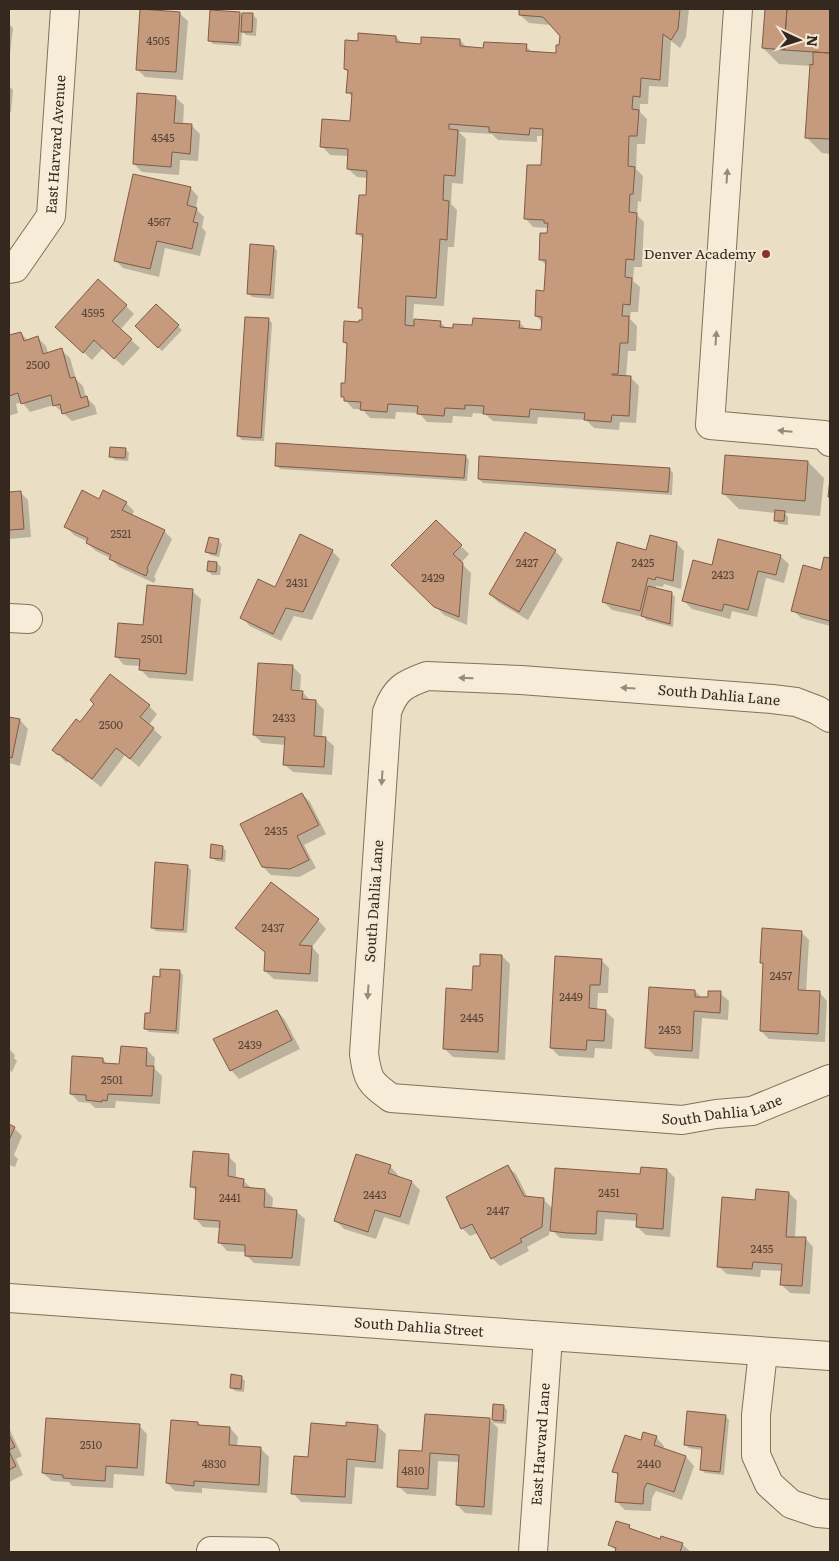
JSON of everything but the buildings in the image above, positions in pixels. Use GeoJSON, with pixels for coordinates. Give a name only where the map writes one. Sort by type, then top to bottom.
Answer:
{"type":"FeatureCollection","features":[{"type":"Feature","properties":{"kind":"street","name":"East Harvard Avenue"},"geometry":{"type":"LineString","coordinates":[[12,269],[51,216],[65,9]]}},
{"type":"Feature","properties":{"kind":"street"},"geometry":{"type":"LineString","coordinates":[[738,9],[710,425],[824,434],[830,442]]}},
{"type":"Feature","properties":{"kind":"street","name":"South Dahlia Lane"},"geometry":{"type":"LineString","coordinates":[[830,718],[796,702],[772,699],[521,680],[427,676],[397,691],[390,702],[387,712],[364,1054],[367,1076],[377,1088],[391,1098],[682,1120],[716,1114],[752,1111],[830,1079]]}},
{"type":"Feature","properties":{"kind":"street","name":"South Dahlia Street"},"geometry":{"type":"LineString","coordinates":[[9,1298],[830,1356]]}},
{"type":"Feature","properties":{"kind":"street","name":"East Harvard Lane"},"geometry":{"type":"LineString","coordinates":[[533,1552],[548,1337]]}},
{"type":"Feature","properties":{"kind":"street"},"geometry":{"type":"LineString","coordinates":[[763,1352],[756,1415],[756,1455],[769,1484],[791,1504],[818,1513],[830,1514]]}},
{"type":"Feature","properties":{"kind":"street"},"geometry":{"type":"LineString","coordinates":[[211,1551],[265,1552]]}},
{"type":"Feature","properties":{"kind":"place","name":"Denver Academy"},"geometry":{"type":"Point","coordinates":[766,254]}}]}
